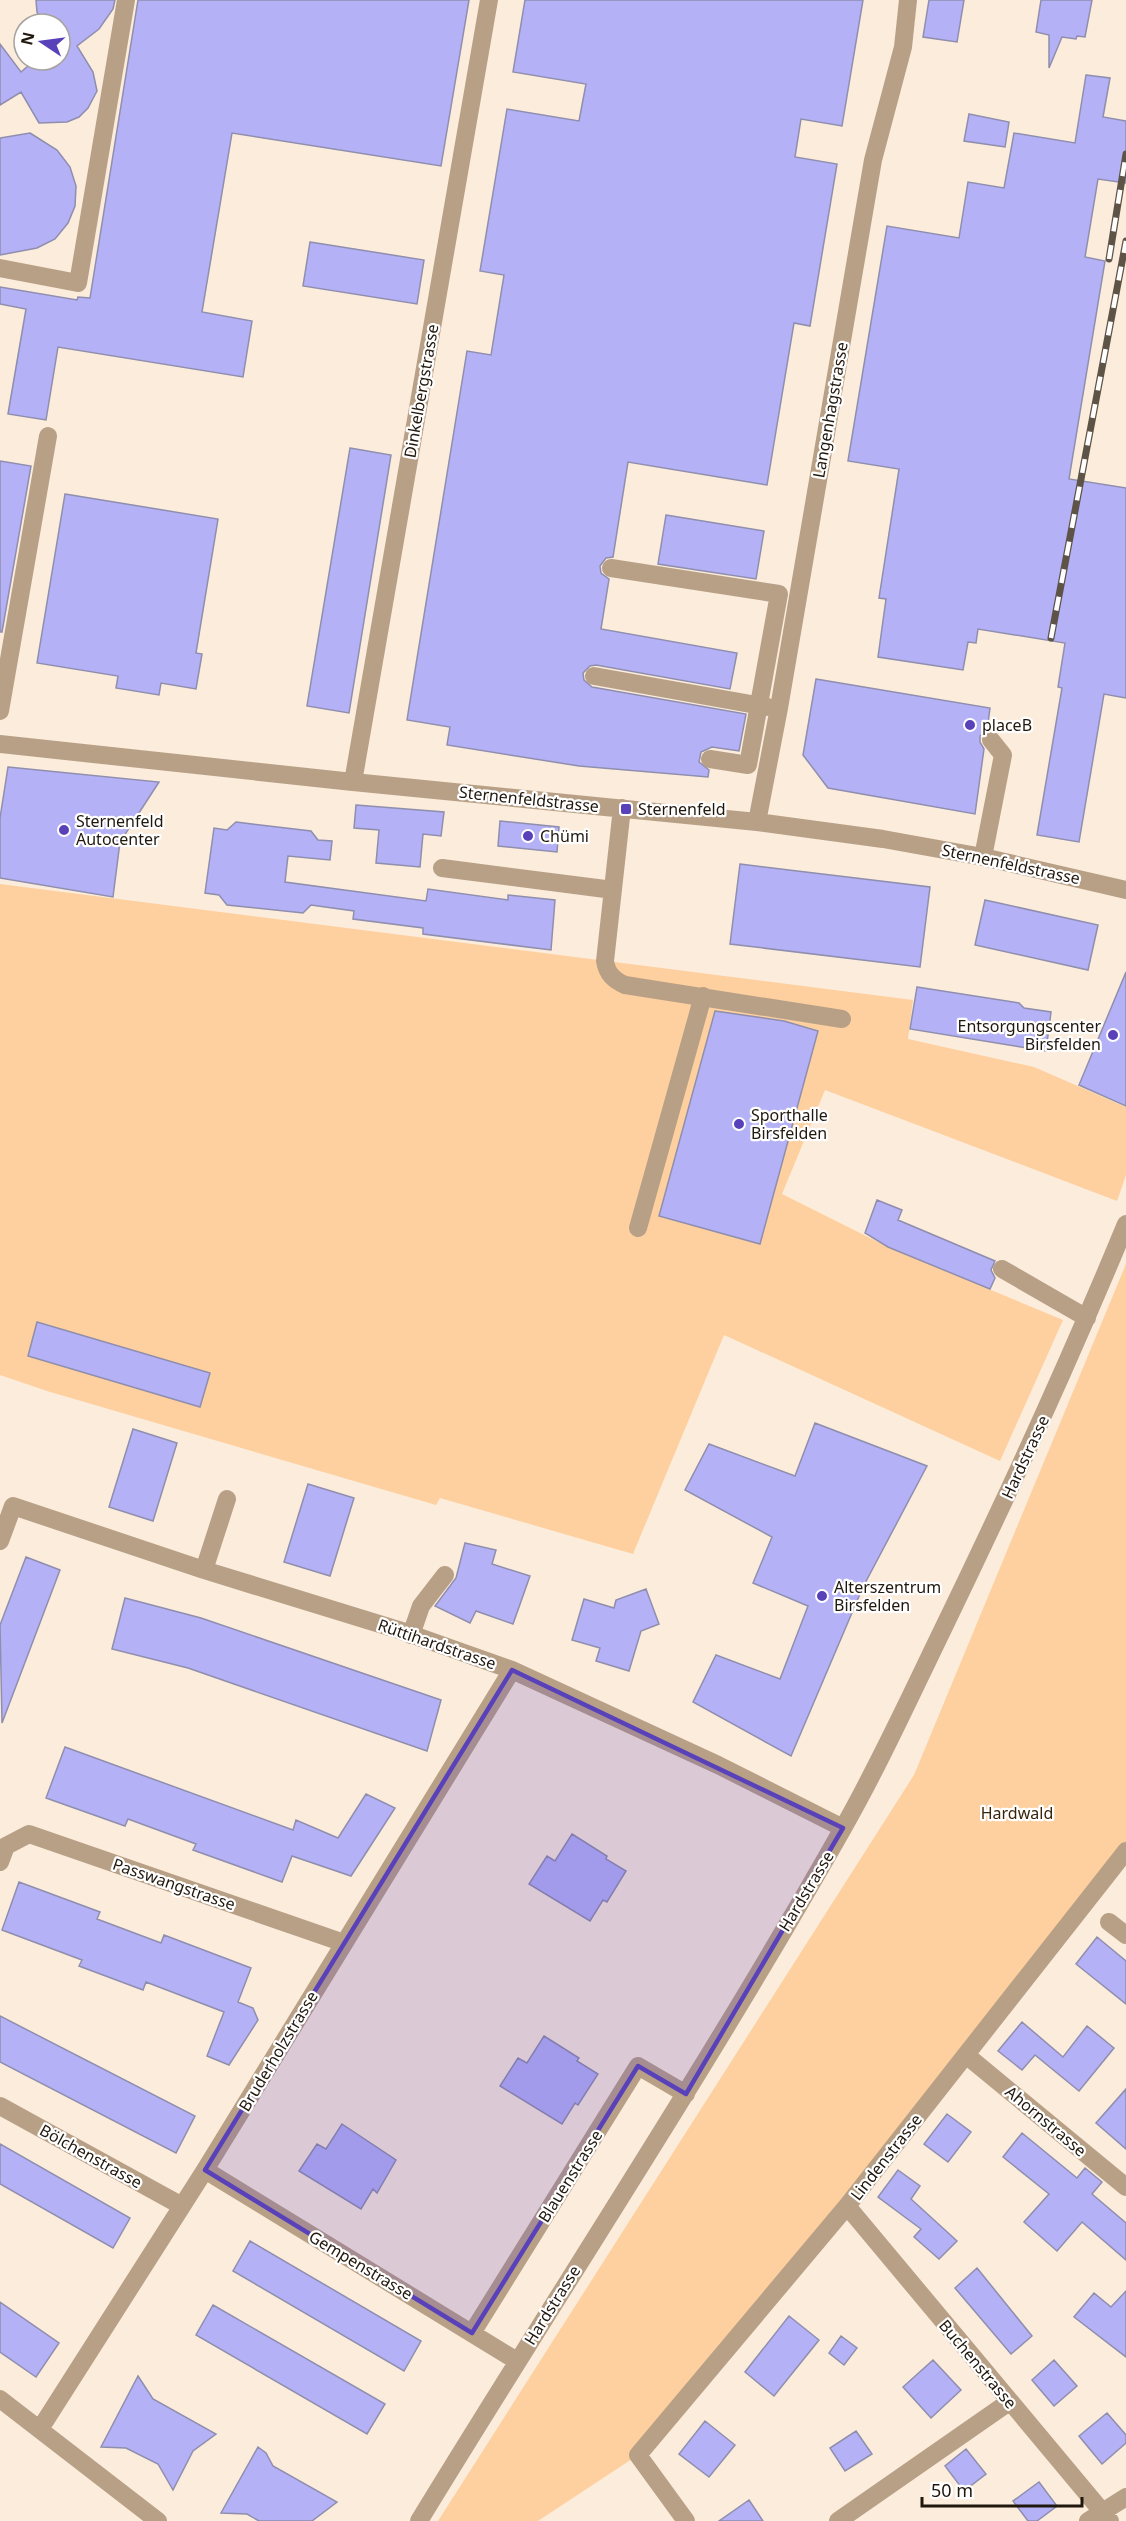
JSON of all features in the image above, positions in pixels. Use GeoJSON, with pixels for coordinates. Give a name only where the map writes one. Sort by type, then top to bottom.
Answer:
{"type":"FeatureCollection","features":[{"type":"Feature","properties":{"kind":"street"},"geometry":{"type":"LineString","coordinates":[[0,268],[78,283],[126,0]]}},
{"type":"Feature","properties":{"kind":"street","name":"Dinkelbergstrasse"},"geometry":{"type":"LineString","coordinates":[[354,782],[489,0]]}},
{"type":"Feature","properties":{"kind":"street","name":"Langenhagstrasse"},"geometry":{"type":"LineString","coordinates":[[757,822],[779,708],[873,160],[903,47],[908,0]]}},
{"type":"Feature","properties":{"kind":"street"},"geometry":{"type":"LineString","coordinates":[[0,711],[48,436]]}},
{"type":"Feature","properties":{"kind":"street"},"geometry":{"type":"LineString","coordinates":[[611,568],[779,594],[748,765],[710,759]]}},
{"type":"Feature","properties":{"kind":"street"},"geometry":{"type":"LineString","coordinates":[[594,676],[779,708]]}},
{"type":"Feature","properties":{"kind":"street"},"geometry":{"type":"LineString","coordinates":[[984,857],[1003,755],[991,740]]}},
{"type":"Feature","properties":{"kind":"street","name":"Sternenfeldstrasse"},"geometry":{"type":"LineString","coordinates":[[0,744],[757,822],[883,839],[984,857],[1126,890]]}},
{"type":"Feature","properties":{"kind":"street"},"geometry":{"type":"LineString","coordinates":[[622,808],[604,961],[606,969],[614,980],[625,985],[842,1019]]}},
{"type":"Feature","properties":{"kind":"street"},"geometry":{"type":"LineString","coordinates":[[442,868],[613,890]]}},
{"type":"Feature","properties":{"kind":"street"},"geometry":{"type":"LineString","coordinates":[[638,1228],[703,996]]}},
{"type":"Feature","properties":{"kind":"street","name":"Hardstrasse"},"geometry":{"type":"LineString","coordinates":[[419,2521],[517,2361],[687,2094],[877,1766],[1019,1471],[1126,1224]]}},
{"type":"Feature","properties":{"kind":"street"},"geometry":{"type":"LineString","coordinates":[[1002,1269],[1087,1318]]}},
{"type":"Feature","properties":{"kind":"street"},"geometry":{"type":"LineString","coordinates":[[204,1570],[227,1499]]}},
{"type":"Feature","properties":{"kind":"street","name":"Rüttihardstrasse"},"geometry":{"type":"LineString","coordinates":[[0,1541],[13,1506],[204,1570],[411,1635],[512,1670],[709,1761],[843,1828]]}},
{"type":"Feature","properties":{"kind":"street"},"geometry":{"type":"LineString","coordinates":[[411,1635],[421,1606],[445,1575]]}},
{"type":"Feature","properties":{"kind":"street","name":"Bruderholzstrasse"},"geometry":{"type":"LineString","coordinates":[[40,2429],[205,2170],[512,1670]]}},
{"type":"Feature","properties":{"kind":"street","name":"Passwangstrasse"},"geometry":{"type":"LineString","coordinates":[[3,1854],[29,1834],[344,1943]]}},
{"type":"Feature","properties":{"kind":"street","name":"Lindenstrasse"},"geometry":{"type":"LineString","coordinates":[[686,2521],[638,2455],[847,2206],[1126,1851]]}},
{"type":"Feature","properties":{"kind":"street"},"geometry":{"type":"LineString","coordinates":[[1109,1922],[1126,1935]]}},
{"type":"Feature","properties":{"kind":"street","name":"Ahornstrasse"},"geometry":{"type":"LineString","coordinates":[[966,2055],[1126,2187]]}},
{"type":"Feature","properties":{"kind":"street","name":"Blauenstrasse"},"geometry":{"type":"LineString","coordinates":[[472,2333],[638,2066],[687,2094]]}},
{"type":"Feature","properties":{"kind":"street","name":"Bölchenstrasse"},"geometry":{"type":"LineString","coordinates":[[0,2106],[182,2206]]}},
{"type":"Feature","properties":{"kind":"street","name":"Gempenstrasse"},"geometry":{"type":"LineString","coordinates":[[205,2170],[517,2361]]}},
{"type":"Feature","properties":{"kind":"street","name":"Buchenstrasse"},"geometry":{"type":"LineString","coordinates":[[847,2206],[1009,2402],[1100,2518]]}},
{"type":"Feature","properties":{"kind":"street"},"geometry":{"type":"LineString","coordinates":[[0,2398],[158,2521]]}},
{"type":"Feature","properties":{"kind":"street"},"geometry":{"type":"LineString","coordinates":[[838,2521],[1009,2402]]}},
{"type":"Feature","properties":{"kind":"street"},"geometry":{"type":"LineString","coordinates":[[1100,2518],[1126,2497]]}},
{"type":"Feature","properties":{"kind":"highlighted area"},"geometry":{"type":"Polygon","coordinates":[[[512,1670],[843,1828],[686,2094],[638,2066],[472,2333],[205,2170],[512,1670]]]}},
{"type":"Feature","properties":{"kind":"green space"},"geometry":{"type":"Polygon","coordinates":[[[0,884],[913,1000],[908,1039],[1034,1067],[1126,1107],[1126,1175],[1117,1201],[825,1090],[782,1194],[888,1247],[1063,1320],[1000,1461],[724,1335],[633,1554],[440,1498],[436,1505],[47,1391],[0,1375],[0,884]]]}},
{"type":"Feature","properties":{"kind":"green space","name":"Hardwald"},"geometry":{"type":"Polygon","coordinates":[[[1126,1264],[1126,1851],[638,2455],[538,2521],[438,2521],[914,1775],[1126,1264]]]}},
{"type":"Feature","properties":{"kind":"building"},"geometry":{"type":"Polygon","coordinates":[[[36,0],[115,0],[113,9],[99,29],[77,46],[93,72],[97,91],[88,108],[79,117],[67,122],[39,123],[21,92],[0,105],[0,44],[12,60],[12,72],[72,72],[72,12],[37,12],[36,0]]]}},
{"type":"Feature","properties":{"kind":"building"},"geometry":{"type":"Polygon","coordinates":[[[138,0],[469,0],[441,166],[232,133],[202,312],[252,321],[243,377],[58,347],[46,420],[8,414],[26,309],[0,304],[0,287],[77,300],[78,297],[90,298],[138,0]]]}},
{"type":"Feature","properties":{"kind":"building"},"geometry":{"type":"Polygon","coordinates":[[[525,0],[863,0],[842,126],[801,119],[795,157],[837,164],[810,326],[794,323],[767,485],[628,462],[613,557],[606,558],[600,566],[601,573],[609,579],[601,629],[737,653],[730,689],[596,665],[590,666],[583,673],[584,680],[592,687],[746,714],[739,751],[712,747],[701,752],[699,762],[709,770],[708,777],[579,766],[447,745],[450,727],[407,720],[467,351],[491,355],[504,275],[480,271],[507,109],[579,121],[586,84],[513,72],[525,0]]]}},
{"type":"Feature","properties":{"kind":"building"},"geometry":{"type":"Polygon","coordinates":[[[929,0],[964,0],[957,42],[923,37],[929,0]]]}},
{"type":"Feature","properties":{"kind":"building"},"geometry":{"type":"Polygon","coordinates":[[[1041,0],[1092,0],[1085,37],[1077,36],[1076,39],[1062,37],[1049,68],[1049,35],[1036,32],[1041,0]]]}},
{"type":"Feature","properties":{"kind":"building"},"geometry":{"type":"Polygon","coordinates":[[[1086,75],[1110,78],[1103,117],[1126,121],[1126,183],[1098,179],[1085,257],[1105,261],[1069,479],[1126,488],[1126,698],[1104,694],[1079,842],[1037,835],[1062,688],[1058,687],[1065,643],[978,629],[976,643],[968,642],[963,670],[878,657],[886,599],[879,598],[899,469],[848,461],[887,226],[959,238],[968,182],[1004,188],[1014,133],[1075,143],[1086,75]]]}},
{"type":"Feature","properties":{"kind":"building"},"geometry":{"type":"Polygon","coordinates":[[[969,114],[1009,122],[1005,147],[964,141],[969,114]]]}},
{"type":"Feature","properties":{"kind":"building"},"geometry":{"type":"Polygon","coordinates":[[[30,133],[57,150],[70,167],[76,186],[75,206],[68,223],[55,239],[37,248],[0,255],[0,138],[30,133]]]}},
{"type":"Feature","properties":{"kind":"building"},"geometry":{"type":"Polygon","coordinates":[[[310,242],[424,260],[417,304],[303,286],[310,242]]]}},
{"type":"Feature","properties":{"kind":"building"},"geometry":{"type":"Polygon","coordinates":[[[350,448],[391,455],[349,713],[307,706],[350,448]]]}},
{"type":"Feature","properties":{"kind":"building"},"geometry":{"type":"Polygon","coordinates":[[[0,461],[31,466],[2,632],[0,632],[0,461]]]}},
{"type":"Feature","properties":{"kind":"building"},"geometry":{"type":"Polygon","coordinates":[[[65,494],[218,519],[196,653],[202,654],[196,689],[161,683],[159,695],[116,688],[118,676],[37,663],[65,494]]]}},
{"type":"Feature","properties":{"kind":"building"},"geometry":{"type":"Polygon","coordinates":[[[666,515],[764,531],[756,579],[658,564],[666,515]]]}},
{"type":"Feature","properties":{"kind":"building"},"geometry":{"type":"Polygon","coordinates":[[[816,679],[990,708],[987,730],[980,736],[984,749],[975,814],[828,788],[803,755],[816,679]]]}},
{"type":"Feature","properties":{"kind":"building","name":"Sternenfeld Autocenter"},"geometry":{"type":"Polygon","coordinates":[[[8,767],[159,782],[120,842],[113,897],[0,878],[0,818],[8,767]]]}},
{"type":"Feature","properties":{"kind":"building"},"geometry":{"type":"Polygon","coordinates":[[[356,805],[444,812],[441,836],[423,834],[420,867],[376,863],[379,830],[354,828],[356,805]]]}},
{"type":"Feature","properties":{"kind":"building","name":"Chümi"},"geometry":{"type":"Polygon","coordinates":[[[500,821],[559,827],[557,852],[498,846],[500,821]]]}},
{"type":"Feature","properties":{"kind":"building"},"geometry":{"type":"Polygon","coordinates":[[[236,822],[311,831],[318,840],[332,841],[330,860],[288,856],[285,882],[426,901],[428,889],[508,900],[508,895],[555,900],[551,950],[423,934],[423,928],[353,919],[354,911],[311,905],[303,913],[227,905],[219,895],[205,893],[214,828],[227,830],[236,822]]]}},
{"type":"Feature","properties":{"kind":"building"},"geometry":{"type":"Polygon","coordinates":[[[740,864],[930,887],[920,967],[730,944],[740,864]]]}},
{"type":"Feature","properties":{"kind":"building"},"geometry":{"type":"Polygon","coordinates":[[[985,900],[1098,925],[1088,970],[975,945],[985,900]]]}},
{"type":"Feature","properties":{"kind":"building","name":"Entsorgungscenter Birsfelden"},"geometry":{"type":"Polygon","coordinates":[[[1126,972],[1126,1106],[1079,1085],[1126,972]]]}},
{"type":"Feature","properties":{"kind":"building"},"geometry":{"type":"Polygon","coordinates":[[[917,987],[1019,1003],[1024,1008],[1051,1012],[1046,1051],[910,1029],[917,987]]]}},
{"type":"Feature","properties":{"kind":"building","name":"Sporthalle Birsfelden"},"geometry":{"type":"Polygon","coordinates":[[[715,1011],[784,1021],[818,1031],[760,1244],[659,1216],[715,1011]]]}},
{"type":"Feature","properties":{"kind":"building"},"geometry":{"type":"Polygon","coordinates":[[[877,1200],[902,1210],[898,1220],[995,1261],[991,1270],[995,1278],[990,1289],[888,1247],[865,1233],[877,1200]]]}},
{"type":"Feature","properties":{"kind":"building"},"geometry":{"type":"Polygon","coordinates":[[[37,1322],[210,1373],[200,1407],[28,1356],[37,1322]]]}},
{"type":"Feature","properties":{"kind":"building","name":"Alterszentrum Birsfelden"},"geometry":{"type":"Polygon","coordinates":[[[815,1423],[927,1466],[863,1587],[791,1756],[693,1702],[716,1655],[780,1679],[808,1606],[753,1583],[772,1537],[685,1490],[709,1444],[795,1476],[815,1423]]]}},
{"type":"Feature","properties":{"kind":"building"},"geometry":{"type":"Polygon","coordinates":[[[133,1429],[177,1443],[153,1521],[109,1507],[133,1429]]]}},
{"type":"Feature","properties":{"kind":"building"},"geometry":{"type":"Polygon","coordinates":[[[308,1484],[354,1498],[330,1576],[284,1562],[308,1484]]]}},
{"type":"Feature","properties":{"kind":"building"},"geometry":{"type":"Polygon","coordinates":[[[465,1543],[496,1550],[492,1564],[530,1576],[513,1624],[476,1611],[470,1623],[435,1606],[456,1578],[465,1543]]]}},
{"type":"Feature","properties":{"kind":"building"},"geometry":{"type":"Polygon","coordinates":[[[26,1557],[60,1570],[2,1723],[0,1625],[26,1557]]]}},
{"type":"Feature","properties":{"kind":"building"},"geometry":{"type":"Polygon","coordinates":[[[646,1589],[659,1624],[641,1631],[629,1671],[596,1661],[600,1648],[572,1640],[584,1599],[614,1608],[616,1600],[646,1589]]]}},
{"type":"Feature","properties":{"kind":"building"},"geometry":{"type":"Polygon","coordinates":[[[125,1598],[201,1618],[441,1700],[427,1751],[188,1668],[112,1649],[125,1598]]]}},
{"type":"Feature","properties":{"kind":"building"},"geometry":{"type":"Polygon","coordinates":[[[65,1747],[293,1830],[296,1820],[338,1838],[366,1794],[395,1808],[351,1876],[292,1856],[282,1882],[193,1850],[196,1844],[128,1819],[125,1826],[46,1798],[65,1747]]]}},
{"type":"Feature","properties":{"kind":"building"},"geometry":{"type":"Polygon","coordinates":[[[572,1834],[626,1871],[607,1902],[603,1900],[590,1921],[529,1884],[547,1856],[555,1861],[572,1834]]]}},
{"type":"Feature","properties":{"kind":"building"},"geometry":{"type":"Polygon","coordinates":[[[19,1882],[100,1912],[97,1919],[161,1943],[164,1935],[251,1968],[238,2002],[253,2008],[258,2020],[229,2065],[207,2056],[224,2012],[146,1982],[143,1990],[79,1966],[82,1960],[2,1930],[19,1882]]]}},
{"type":"Feature","properties":{"kind":"building"},"geometry":{"type":"Polygon","coordinates":[[[1097,1937],[1126,1961],[1126,2004],[1076,1964],[1097,1937]]]}},
{"type":"Feature","properties":{"kind":"building"},"geometry":{"type":"Polygon","coordinates":[[[0,2016],[195,2116],[176,2153],[0,2062],[0,2016]]]}},
{"type":"Feature","properties":{"kind":"building"},"geometry":{"type":"Polygon","coordinates":[[[1022,2022],[1063,2057],[1087,2026],[1114,2048],[1079,2091],[1035,2055],[1022,2070],[998,2051],[1022,2022]]]}},
{"type":"Feature","properties":{"kind":"building"},"geometry":{"type":"Polygon","coordinates":[[[544,2036],[579,2058],[577,2061],[598,2074],[578,2105],[575,2103],[562,2124],[500,2086],[518,2058],[527,2063],[544,2036]]]}},
{"type":"Feature","properties":{"kind":"building"},"geometry":{"type":"Polygon","coordinates":[[[1126,2089],[1126,2149],[1096,2123],[1126,2089]]]}},
{"type":"Feature","properties":{"kind":"building"},"geometry":{"type":"Polygon","coordinates":[[[947,2114],[971,2132],[948,2162],[924,2144],[947,2114]]]}},
{"type":"Feature","properties":{"kind":"building"},"geometry":{"type":"Polygon","coordinates":[[[342,2124],[396,2160],[377,2193],[373,2189],[361,2209],[299,2171],[317,2144],[326,2149],[342,2124]]]}},
{"type":"Feature","properties":{"kind":"building"},"geometry":{"type":"Polygon","coordinates":[[[1022,2133],[1077,2178],[1085,2168],[1102,2182],[1092,2194],[1126,2223],[1126,2260],[1082,2222],[1057,2251],[1024,2222],[1049,2194],[1003,2157],[1022,2133]]]}},
{"type":"Feature","properties":{"kind":"building"},"geometry":{"type":"Polygon","coordinates":[[[0,2144],[130,2218],[113,2248],[0,2184],[0,2144]]]}},
{"type":"Feature","properties":{"kind":"building"},"geometry":{"type":"Polygon","coordinates":[[[898,2170],[920,2186],[911,2199],[957,2241],[939,2259],[914,2237],[921,2229],[878,2197],[898,2170]]]}},
{"type":"Feature","properties":{"kind":"building"},"geometry":{"type":"Polygon","coordinates":[[[250,2241],[421,2341],[404,2371],[233,2271],[250,2241]]]}},
{"type":"Feature","properties":{"kind":"building"},"geometry":{"type":"Polygon","coordinates":[[[977,2268],[1032,2336],[1011,2354],[955,2288],[977,2268]]]}},
{"type":"Feature","properties":{"kind":"building"},"geometry":{"type":"Polygon","coordinates":[[[1126,2291],[1126,2357],[1074,2317],[1094,2293],[1111,2307],[1126,2291]]]}},
{"type":"Feature","properties":{"kind":"building"},"geometry":{"type":"Polygon","coordinates":[[[0,2302],[59,2343],[36,2377],[0,2352],[0,2302]]]}},
{"type":"Feature","properties":{"kind":"building"},"geometry":{"type":"Polygon","coordinates":[[[213,2305],[385,2404],[367,2434],[196,2335],[213,2305]]]}},
{"type":"Feature","properties":{"kind":"building"},"geometry":{"type":"Polygon","coordinates":[[[789,2316],[819,2340],[774,2396],[745,2372],[789,2316]]]}},
{"type":"Feature","properties":{"kind":"building"},"geometry":{"type":"Polygon","coordinates":[[[841,2336],[857,2348],[844,2365],[829,2353],[841,2336]]]}},
{"type":"Feature","properties":{"kind":"building"},"geometry":{"type":"Polygon","coordinates":[[[933,2360],[961,2390],[931,2418],[903,2387],[933,2360]]]}},
{"type":"Feature","properties":{"kind":"building"},"geometry":{"type":"Polygon","coordinates":[[[1054,2360],[1077,2386],[1054,2406],[1032,2380],[1054,2360]]]}},
{"type":"Feature","properties":{"kind":"building"},"geometry":{"type":"Polygon","coordinates":[[[138,2376],[153,2399],[216,2434],[193,2451],[173,2490],[158,2464],[126,2448],[101,2447],[138,2376]]]}},
{"type":"Feature","properties":{"kind":"building"},"geometry":{"type":"Polygon","coordinates":[[[1107,2413],[1126,2435],[1126,2443],[1102,2464],[1079,2436],[1107,2413]]]}},
{"type":"Feature","properties":{"kind":"building"},"geometry":{"type":"Polygon","coordinates":[[[705,2421],[735,2445],[709,2477],[679,2454],[705,2421]]]}},
{"type":"Feature","properties":{"kind":"building"},"geometry":{"type":"Polygon","coordinates":[[[856,2431],[872,2454],[845,2471],[830,2448],[856,2431]]]}},
{"type":"Feature","properties":{"kind":"building"},"geometry":{"type":"Polygon","coordinates":[[[258,2447],[266,2453],[273,2466],[337,2502],[312,2521],[259,2521],[247,2514],[221,2513],[258,2447]]]}},
{"type":"Feature","properties":{"kind":"building"},"geometry":{"type":"Polygon","coordinates":[[[966,2449],[986,2474],[964,2491],[945,2466],[966,2449]]]}},
{"type":"Feature","properties":{"kind":"building"},"geometry":{"type":"Polygon","coordinates":[[[1039,2482],[1057,2506],[1037,2521],[1028,2521],[1013,2501],[1039,2482]]]}},
{"type":"Feature","properties":{"kind":"building"},"geometry":{"type":"Polygon","coordinates":[[[749,2500],[763,2521],[719,2521],[749,2500]]]}},
{"type":"Feature","properties":{"kind":"railway"},"geometry":{"type":"LineString","coordinates":[[1109,259],[1126,154]]}},
{"type":"Feature","properties":{"kind":"railway"},"geometry":{"type":"LineString","coordinates":[[1051,638],[1126,241]]}},
{"type":"Feature","properties":{"kind":"place","name":"placeB"},"geometry":{"type":"Point","coordinates":[970,725]}},
{"type":"Feature","properties":{"kind":"place","name":"Sternenfeld"},"geometry":{"type":"Point","coordinates":[626,809]}},
{"type":"Feature","properties":{"kind":"place","name":"Sternenfeld Autocenter"},"geometry":{"type":"Point","coordinates":[64,830]}},
{"type":"Feature","properties":{"kind":"place","name":"Chümi"},"geometry":{"type":"Point","coordinates":[528,836]}},
{"type":"Feature","properties":{"kind":"place","name":"Entsorgungscenter Birsfelden"},"geometry":{"type":"Point","coordinates":[1113,1035]}},
{"type":"Feature","properties":{"kind":"place","name":"Sporthalle Birsfelden"},"geometry":{"type":"Point","coordinates":[739,1124]}},
{"type":"Feature","properties":{"kind":"place","name":"Alterszentrum Birsfelden"},"geometry":{"type":"Point","coordinates":[822,1596]}}]}
